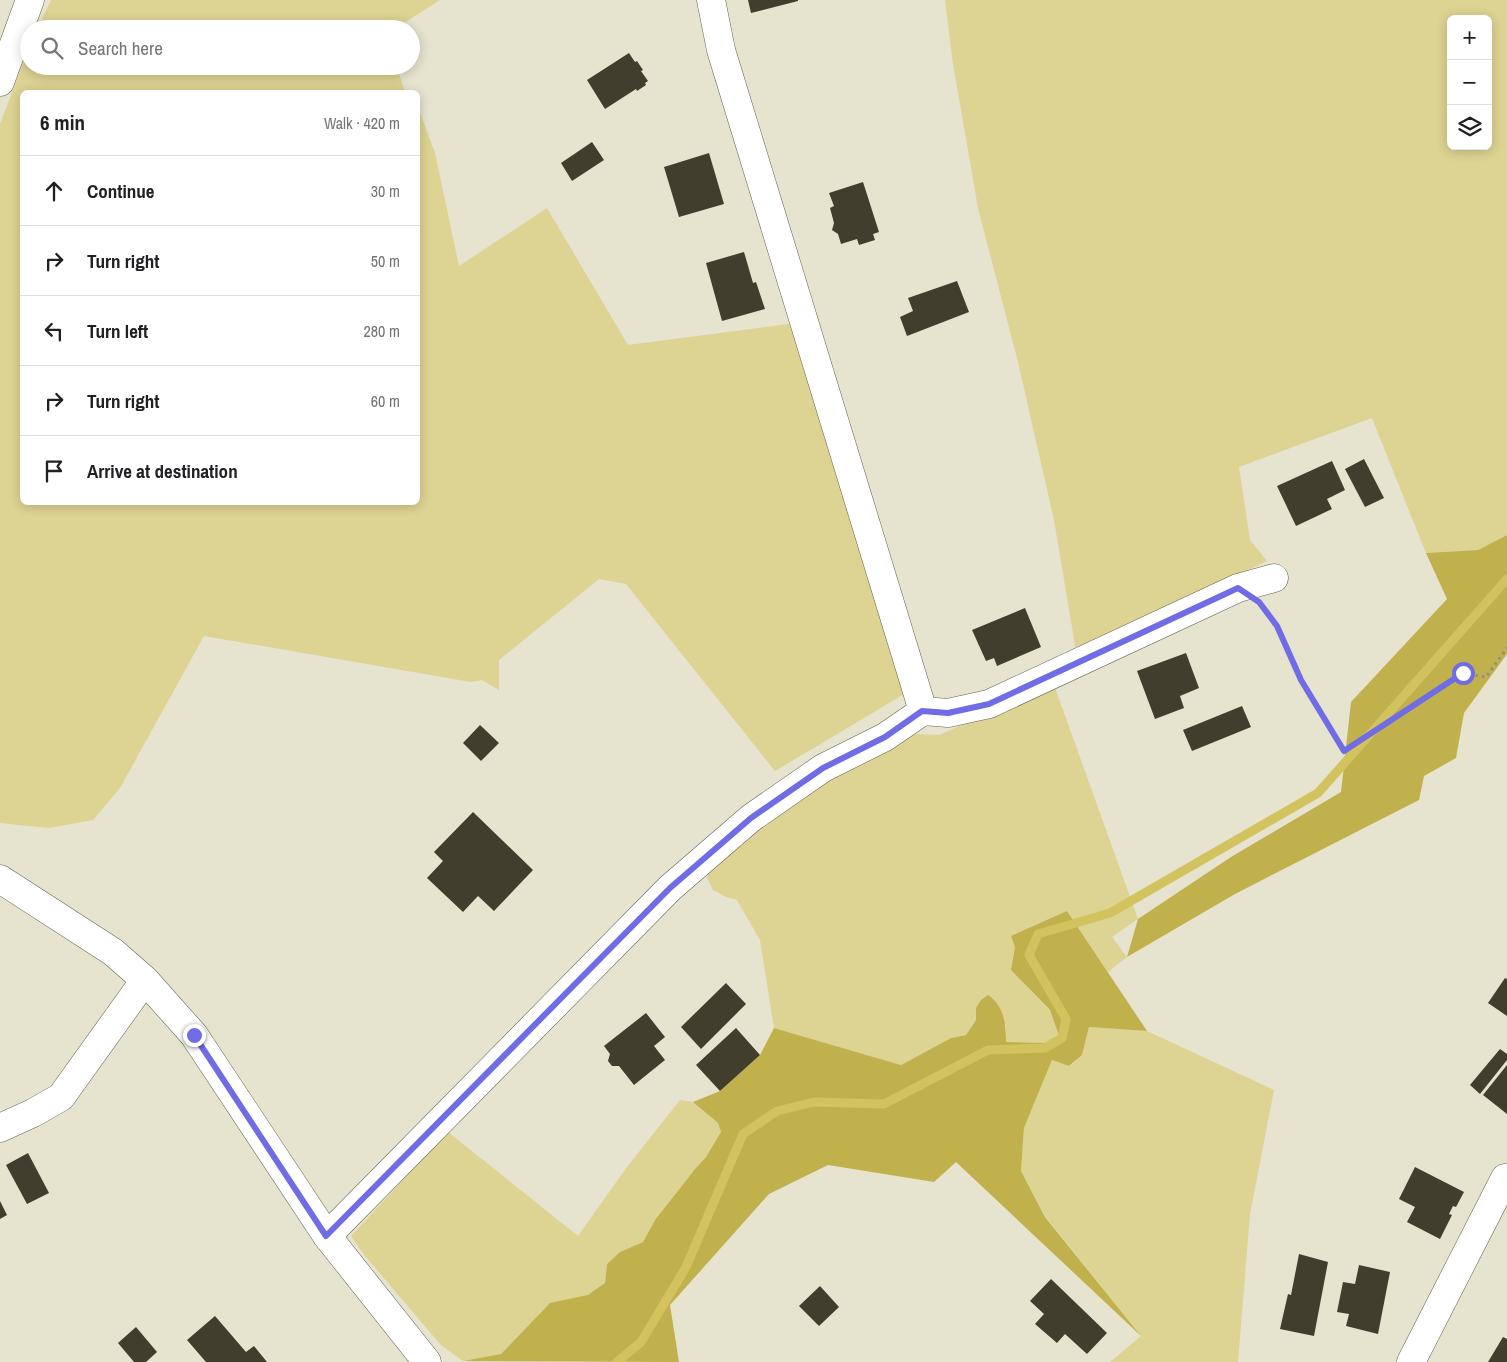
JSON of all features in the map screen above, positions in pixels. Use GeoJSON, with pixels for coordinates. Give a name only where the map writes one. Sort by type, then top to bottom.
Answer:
{"type":"FeatureCollection","features":[{"type":"Feature","properties":{"kind":"street"},"geometry":{"type":"LineString","coordinates":[[23,20],[30,0]]}},
{"type":"Feature","properties":{"kind":"street"},"geometry":{"type":"LineString","coordinates":[[711,0],[721,50],[922,711]]}},
{"type":"Feature","properties":{"kind":"street"},"geometry":{"type":"LineString","coordinates":[[0,82],[20,27]]}},
{"type":"Feature","properties":{"kind":"street"},"geometry":{"type":"LineString","coordinates":[[326,1236],[670,888],[751,818],[823,768],[885,737],[922,711],[948,713],[989,704],[1238,588],[1274,578]]}},
{"type":"Feature","properties":{"kind":"street"},"geometry":{"type":"LineString","coordinates":[[0,880],[113,952],[144,980],[194,1035],[326,1236],[428,1362]]}},
{"type":"Feature","properties":{"kind":"street"},"geometry":{"type":"LineString","coordinates":[[0,1128],[34,1113],[61,1097],[144,980]]}},
{"type":"Feature","properties":{"kind":"street"},"geometry":{"type":"LineString","coordinates":[[1411,1362],[1505,1178]]}},
{"type":"Feature","properties":{"kind":"path"},"geometry":{"type":"LineString","coordinates":[[1238,588],[1259,602],[1277,626],[1301,680],[1344,751],[1463,673],[1486,677],[1507,648]]}},
{"type":"Feature","properties":{"kind":"shaded area"},"geometry":{"type":"Polygon","coordinates":[[[51,0],[440,0],[409,20],[41,20],[51,0]]]}},
{"type":"Feature","properties":{"kind":"shaded area"},"geometry":{"type":"Polygon","coordinates":[[[945,0],[1507,0],[1507,535],[1478,550],[1426,553],[1372,418],[1239,467],[1250,540],[1267,561],[1076,651],[1054,520],[1018,362],[978,208],[953,64],[945,0]]]}},
{"type":"Feature","properties":{"kind":"shaded area"},"geometry":{"type":"Polygon","coordinates":[[[20,72],[20,75],[399,75],[404,90],[20,90],[20,505],[420,505],[420,113],[435,153],[459,266],[547,208],[628,345],[796,323],[906,693],[775,771],[626,584],[599,579],[499,660],[499,690],[482,680],[471,682],[204,636],[120,788],[93,820],[49,828],[0,823],[0,124],[20,72]]]}},
{"type":"Feature","properties":{"kind":"shaded area"},"geometry":{"type":"Polygon","coordinates":[[[1507,535],[1507,654],[1464,713],[1456,758],[1424,776],[1419,800],[1235,894],[1127,957],[1138,919],[1231,857],[1341,792],[1351,702],[1447,599],[1426,553],[1478,550],[1507,535]]]}},
{"type":"Feature","properties":{"kind":"shaded area"},"geometry":{"type":"Polygon","coordinates":[[[1054,685],[1138,919],[1112,937],[1127,957],[1108,972],[1067,911],[1015,947],[1011,970],[1050,1011],[1059,1036],[1048,1043],[1006,1042],[1006,1025],[976,1008],[976,1020],[966,1035],[951,1038],[901,1065],[774,1028],[760,940],[737,900],[713,890],[707,878],[710,869],[790,801],[902,737],[917,734],[939,735],[1054,685]]]}},
{"type":"Feature","properties":{"kind":"shaded area"},"geometry":{"type":"Polygon","coordinates":[[[1067,911],[1147,1031],[1089,1027],[1082,1055],[1069,1066],[1052,1060],[1024,1128],[1021,1171],[1045,1217],[1141,1336],[956,1162],[934,1182],[828,1165],[769,1194],[670,1305],[679,1362],[463,1361],[501,1354],[550,1303],[588,1295],[605,1283],[607,1264],[620,1252],[643,1242],[655,1220],[706,1157],[721,1132],[718,1123],[693,1102],[720,1091],[760,1055],[774,1028],[901,1065],[951,1038],[966,1035],[976,1020],[976,1008],[981,1000],[988,995],[998,1004],[1001,1010],[1006,1042],[1048,1043],[1059,1036],[1050,1010],[1011,970],[1015,947],[1011,936],[1067,911]]]}},
{"type":"Feature","properties":{"kind":"shaded area"},"geometry":{"type":"Polygon","coordinates":[[[1089,1027],[1147,1031],[1274,1090],[1250,1214],[1238,1362],[1110,1362],[1141,1336],[1045,1216],[1021,1171],[1024,1128],[1052,1060],[1070,1066],[1082,1055],[1089,1027]]]}},
{"type":"Feature","properties":{"kind":"shaded area"},"geometry":{"type":"Polygon","coordinates":[[[680,1100],[693,1102],[718,1123],[721,1132],[706,1157],[655,1220],[643,1242],[620,1252],[607,1264],[605,1283],[588,1296],[550,1303],[501,1354],[463,1361],[441,1345],[365,1256],[351,1236],[448,1132],[578,1236],[627,1167],[680,1100]]]}},
{"type":"Feature","properties":{"kind":"building"},"geometry":{"type":"Polygon","coordinates":[[[748,0],[798,0],[798,1],[751,13],[748,0]]]}},
{"type":"Feature","properties":{"kind":"building"},"geometry":{"type":"Polygon","coordinates":[[[629,53],[635,62],[637,61],[648,81],[645,83],[646,85],[637,91],[636,89],[605,109],[587,80],[629,53]]]}},
{"type":"Feature","properties":{"kind":"building"},"geometry":{"type":"Polygon","coordinates":[[[592,142],[604,160],[572,181],[561,163],[592,142]]]}},
{"type":"Feature","properties":{"kind":"building"},"geometry":{"type":"Polygon","coordinates":[[[709,153],[724,204],[679,217],[664,167],[709,153]]]}},
{"type":"Feature","properties":{"kind":"building"},"geometry":{"type":"Polygon","coordinates":[[[863,182],[879,232],[873,234],[875,240],[859,245],[857,239],[841,244],[838,234],[832,230],[834,223],[830,208],[834,206],[829,193],[863,182]]]}},
{"type":"Feature","properties":{"kind":"building"},"geometry":{"type":"Polygon","coordinates":[[[744,252],[753,283],[756,282],[765,309],[722,321],[706,263],[744,252]]]}},
{"type":"Feature","properties":{"kind":"building"},"geometry":{"type":"Polygon","coordinates":[[[957,281],[969,312],[907,336],[900,317],[913,311],[908,298],[957,281]]]}},
{"type":"Feature","properties":{"kind":"building"},"geometry":{"type":"Polygon","coordinates":[[[1364,459],[1384,498],[1365,507],[1345,469],[1364,459]]]}},
{"type":"Feature","properties":{"kind":"building"},"geometry":{"type":"Polygon","coordinates":[[[1332,461],[1345,490],[1327,499],[1332,509],[1296,526],[1277,486],[1332,461]]]}},
{"type":"Feature","properties":{"kind":"building"},"geometry":{"type":"Polygon","coordinates":[[[1025,608],[1041,647],[997,666],[994,658],[986,661],[972,630],[1025,608]]]}},
{"type":"Feature","properties":{"kind":"building"},"geometry":{"type":"Polygon","coordinates":[[[1186,653],[1199,688],[1180,696],[1184,708],[1155,719],[1137,671],[1186,653]]]}},
{"type":"Feature","properties":{"kind":"building"},"geometry":{"type":"Polygon","coordinates":[[[1242,706],[1251,727],[1192,751],[1183,730],[1242,706]]]}},
{"type":"Feature","properties":{"kind":"building"},"geometry":{"type":"Polygon","coordinates":[[[480,725],[499,743],[481,761],[463,743],[480,725]]]}},
{"type":"Feature","properties":{"kind":"building"},"geometry":{"type":"Polygon","coordinates":[[[473,812],[533,870],[494,911],[478,896],[463,912],[427,878],[443,861],[434,852],[473,812]]]}},
{"type":"Feature","properties":{"kind":"building"},"geometry":{"type":"Polygon","coordinates":[[[1505,978],[1507,979],[1507,1016],[1488,1003],[1505,978]]]}},
{"type":"Feature","properties":{"kind":"building"},"geometry":{"type":"Polygon","coordinates":[[[726,983],[746,1004],[701,1049],[681,1027],[726,983]]]}},
{"type":"Feature","properties":{"kind":"building"},"geometry":{"type":"Polygon","coordinates":[[[646,1013],[665,1037],[654,1046],[665,1060],[634,1085],[619,1066],[612,1066],[608,1061],[610,1054],[604,1046],[646,1013]]]}},
{"type":"Feature","properties":{"kind":"building"},"geometry":{"type":"Polygon","coordinates":[[[736,1028],[760,1055],[720,1091],[696,1065],[736,1028]]]}},
{"type":"Feature","properties":{"kind":"building"},"geometry":{"type":"Polygon","coordinates":[[[1500,1049],[1507,1054],[1507,1060],[1480,1094],[1470,1085],[1500,1049]]]}},
{"type":"Feature","properties":{"kind":"building"},"geometry":{"type":"Polygon","coordinates":[[[1507,1065],[1507,1114],[1483,1095],[1507,1065]]]}},
{"type":"Feature","properties":{"kind":"building"},"geometry":{"type":"Polygon","coordinates":[[[28,1153],[49,1193],[27,1204],[6,1165],[28,1153]]]}},
{"type":"Feature","properties":{"kind":"building"},"geometry":{"type":"Polygon","coordinates":[[[1415,1167],[1464,1192],[1456,1207],[1453,1206],[1449,1214],[1452,1215],[1440,1239],[1407,1222],[1415,1207],[1399,1199],[1415,1167]]]}},
{"type":"Feature","properties":{"kind":"building"},"geometry":{"type":"Polygon","coordinates":[[[0,1201],[7,1215],[0,1219],[0,1201]]]}},
{"type":"Feature","properties":{"kind":"building"},"geometry":{"type":"Polygon","coordinates":[[[1299,1254],[1328,1262],[1314,1336],[1280,1329],[1288,1294],[1291,1295],[1299,1254]]]}},
{"type":"Feature","properties":{"kind":"building"},"geometry":{"type":"Polygon","coordinates":[[[1359,1265],[1390,1272],[1378,1334],[1346,1326],[1349,1314],[1337,1312],[1343,1282],[1355,1284],[1359,1265]]]}},
{"type":"Feature","properties":{"kind":"building"},"geometry":{"type":"Polygon","coordinates":[[[1051,1279],[1107,1333],[1087,1354],[1065,1334],[1057,1343],[1035,1324],[1044,1314],[1030,1301],[1051,1279]]]}},
{"type":"Feature","properties":{"kind":"building"},"geometry":{"type":"Polygon","coordinates":[[[820,1286],[839,1307],[819,1326],[799,1306],[820,1286]]]}},
{"type":"Feature","properties":{"kind":"building"},"geometry":{"type":"Polygon","coordinates":[[[215,1316],[246,1352],[254,1346],[267,1362],[206,1362],[187,1340],[215,1316]]]}},
{"type":"Feature","properties":{"kind":"building"},"geometry":{"type":"Polygon","coordinates":[[[136,1327],[157,1352],[146,1362],[134,1362],[118,1343],[136,1327]]]}},
{"type":"Feature","properties":{"kind":"building"},"geometry":{"type":"Polygon","coordinates":[[[1503,1337],[1507,1339],[1507,1362],[1488,1362],[1503,1337]]]}},
{"type":"Feature","properties":{"kind":"waterway"},"geometry":{"type":"LineString","coordinates":[[617,1362],[641,1342],[686,1267],[743,1134],[777,1111],[814,1102],[884,1104],[988,1050],[1045,1048],[1062,1038],[1066,1019],[1029,955],[1038,934],[1110,913],[1318,793],[1507,579]]}},
{"type":"Feature","properties":{"kind":"route"},"geometry":{"type":"LineString","coordinates":[[194,1035],[326,1236],[670,888],[751,818],[823,768],[885,737],[922,711],[948,713],[989,704],[1238,588],[1259,602],[1277,626],[1301,680],[1344,751],[1463,673]]}}]}
